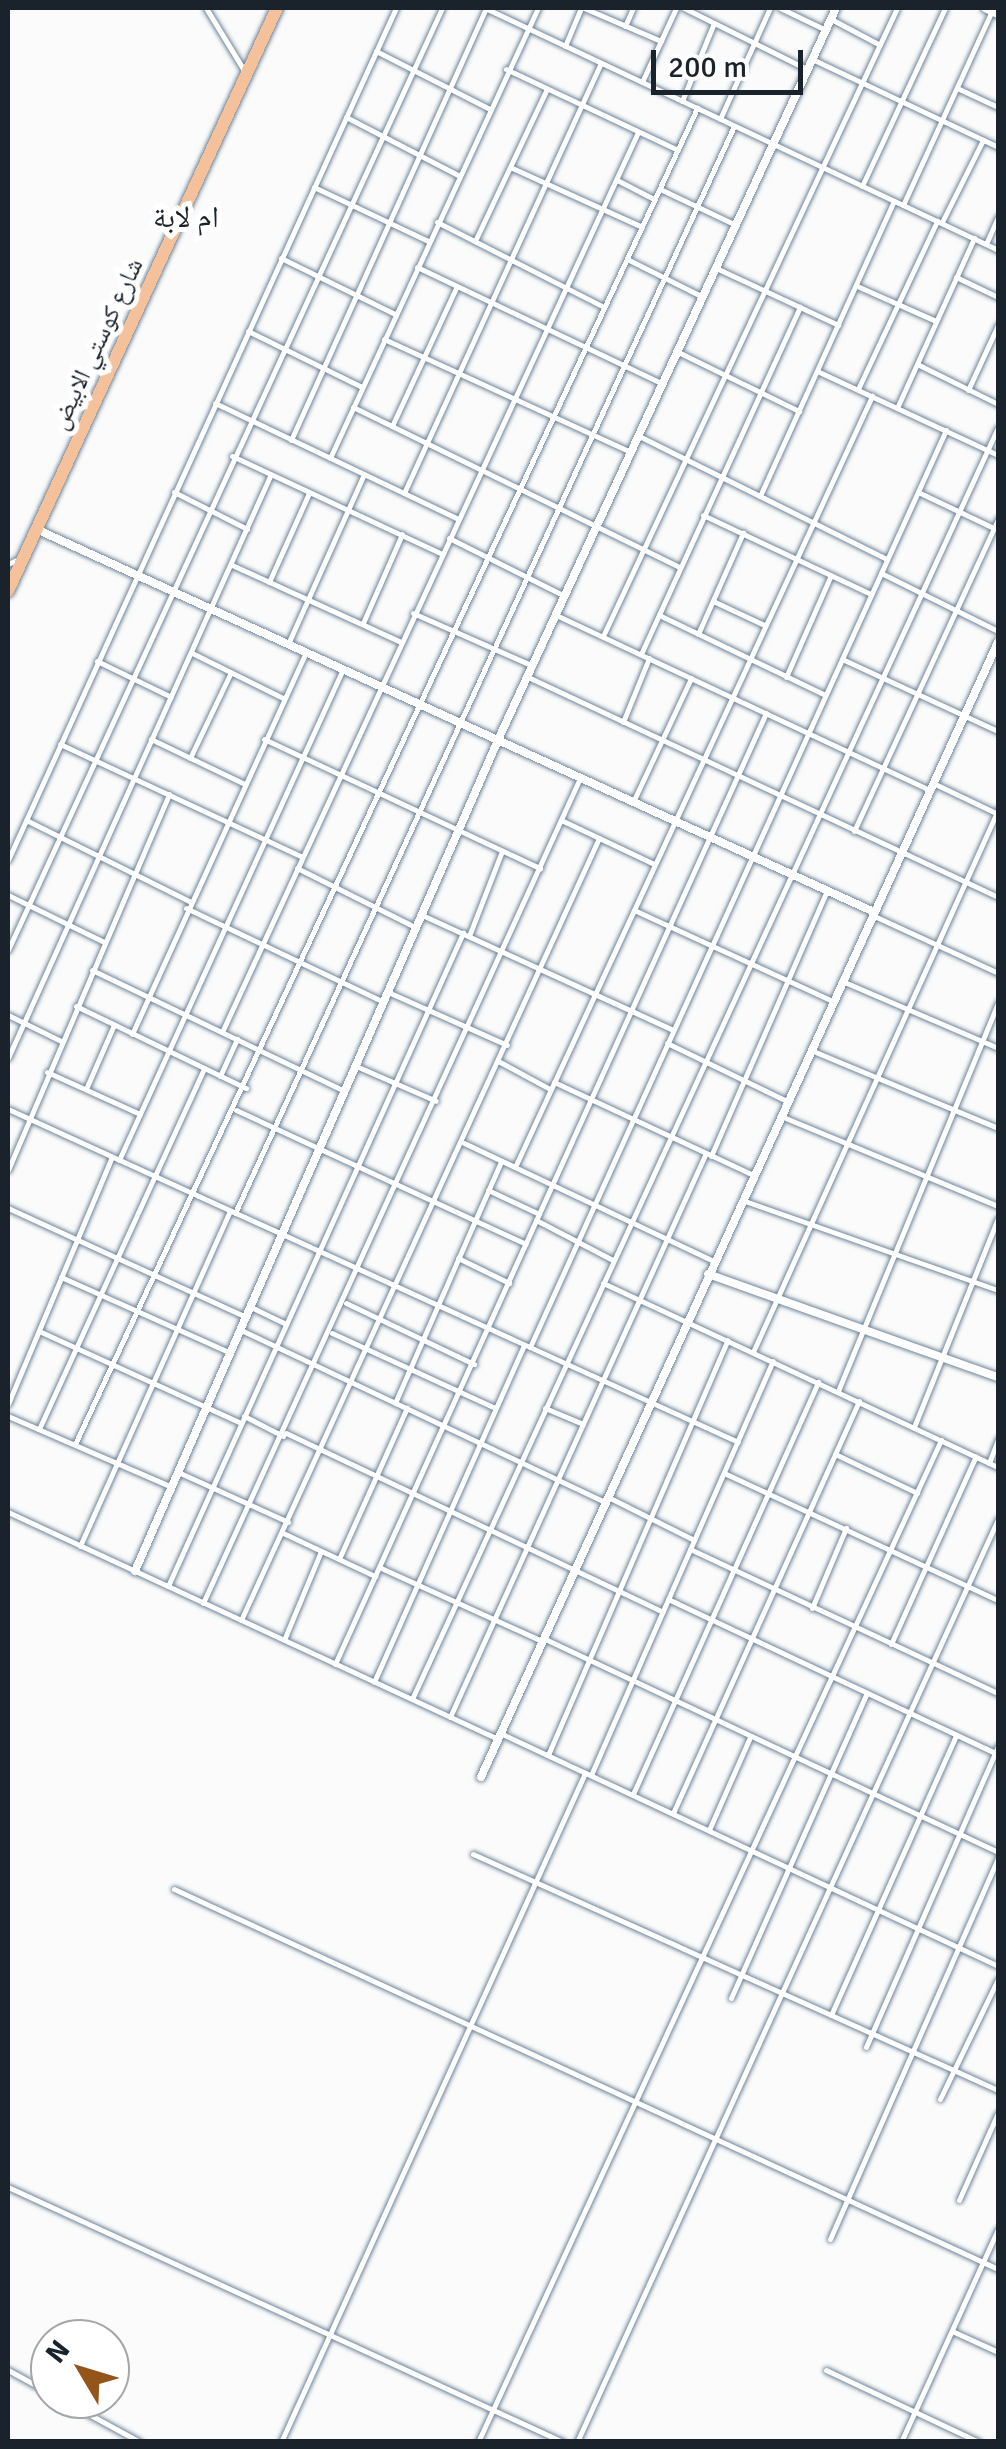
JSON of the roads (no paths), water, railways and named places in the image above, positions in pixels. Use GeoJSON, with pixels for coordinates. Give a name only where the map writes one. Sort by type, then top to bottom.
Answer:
{"type":"FeatureCollection","features":[{"type":"Feature","properties":{"kind":"highway","name":"شارع كوستي الابيض"},"geometry":{"type":"LineString","coordinates":[[8,591],[277,8]]}},
{"type":"Feature","properties":{"kind":"street"},"geometry":{"type":"LineString","coordinates":[[206,8],[246,74]]}},
{"type":"Feature","properties":{"kind":"street"},"geometry":{"type":"LineString","coordinates":[[8,860],[396,8]]}},
{"type":"Feature","properties":{"kind":"street"},"geometry":{"type":"LineString","coordinates":[[8,950],[248,419],[442,8]]}},
{"type":"Feature","properties":{"kind":"street"},"geometry":{"type":"LineString","coordinates":[[291,440],[486,8],[998,250]]}},
{"type":"Feature","properties":{"kind":"street"},"geometry":{"type":"LineString","coordinates":[[330,458],[506,69],[538,8]]}},
{"type":"Feature","properties":{"kind":"street"},"geometry":{"type":"LineString","coordinates":[[565,46],[583,8],[661,41]]}},
{"type":"Feature","properties":{"kind":"street"},"geometry":{"type":"LineString","coordinates":[[626,26],[633,8]]}},
{"type":"Feature","properties":{"kind":"street"},"geometry":{"type":"LineString","coordinates":[[642,82],[676,8]]}},
{"type":"Feature","properties":{"kind":"street"},"geometry":{"type":"LineString","coordinates":[[684,8],[808,69]]}},
{"type":"Feature","properties":{"kind":"street"},"geometry":{"type":"LineString","coordinates":[[720,119],[770,8]]}},
{"type":"Feature","properties":{"kind":"street"},"geometry":{"type":"LineString","coordinates":[[780,8],[826,30]]}},
{"type":"Feature","properties":{"kind":"street"},"geometry":{"type":"LineString","coordinates":[[134,1571],[498,740],[836,8]]}},
{"type":"Feature","properties":{"kind":"street"},"geometry":{"type":"LineString","coordinates":[[603,636],[897,8]]}},
{"type":"Feature","properties":{"kind":"street"},"geometry":{"type":"LineString","coordinates":[[862,186],[945,8]]}},
{"type":"Feature","properties":{"kind":"street"},"geometry":{"type":"LineString","coordinates":[[903,205],[992,10]]}},
{"type":"Feature","properties":{"kind":"street"},"geometry":{"type":"LineString","coordinates":[[831,18],[880,45]]}},
{"type":"Feature","properties":{"kind":"street"},"geometry":{"type":"LineString","coordinates":[[682,101],[714,23]]}},
{"type":"Feature","properties":{"kind":"street"},"geometry":{"type":"LineString","coordinates":[[376,51],[488,108]]}},
{"type":"Feature","properties":{"kind":"street"},"geometry":{"type":"LineString","coordinates":[[812,59],[998,147]]}},
{"type":"Feature","properties":{"kind":"street"},"geometry":{"type":"LineString","coordinates":[[404,493],[600,62]]}},
{"type":"Feature","properties":{"kind":"street"},"geometry":{"type":"LineString","coordinates":[[506,69],[678,150]]}},
{"type":"Feature","properties":{"kind":"street"},"geometry":{"type":"LineString","coordinates":[[957,88],[998,106]]}},
{"type":"Feature","properties":{"kind":"street"},"geometry":{"type":"LineString","coordinates":[[475,242],[547,89]]}},
{"type":"Feature","properties":{"kind":"street"},"geometry":{"type":"LineString","coordinates":[[76,1444],[263,1052],[418,704],[697,108]]}},
{"type":"Feature","properties":{"kind":"street"},"geometry":{"type":"LineString","coordinates":[[346,117],[458,175]]}},
{"type":"Feature","properties":{"kind":"street"},"geometry":{"type":"LineString","coordinates":[[80,1546],[734,126]]}},
{"type":"Feature","properties":{"kind":"street"},"geometry":{"type":"LineString","coordinates":[[222,1032],[638,132]]}},
{"type":"Feature","properties":{"kind":"street"},"geometry":{"type":"LineString","coordinates":[[858,389],[983,140]]}},
{"type":"Feature","properties":{"kind":"street"},"geometry":{"type":"LineString","coordinates":[[510,167],[642,227]]}},
{"type":"Feature","properties":{"kind":"street"},"geometry":{"type":"LineString","coordinates":[[617,180],[655,199]]}},
{"type":"Feature","properties":{"kind":"street"},"geometry":{"type":"LineString","coordinates":[[314,186],[428,242]]}},
{"type":"Feature","properties":{"kind":"street"},"geometry":{"type":"LineString","coordinates":[[660,189],[736,225]]}},
{"type":"Feature","properties":{"kind":"street"},"geometry":{"type":"LineString","coordinates":[[760,496],[894,201]]}},
{"type":"Feature","properties":{"kind":"street"},"geometry":{"type":"LineString","coordinates":[[986,244],[998,217]]}},
{"type":"Feature","properties":{"kind":"street"},"geometry":{"type":"LineString","coordinates":[[436,222],[604,307]]}},
{"type":"Feature","properties":{"kind":"street"},"geometry":{"type":"LineString","coordinates":[[897,408],[974,238]]}},
{"type":"Feature","properties":{"kind":"street"},"geometry":{"type":"LineString","coordinates":[[281,258],[395,314]]}},
{"type":"Feature","properties":{"kind":"street"},"geometry":{"type":"LineString","coordinates":[[627,258],[702,297]]}},
{"type":"Feature","properties":{"kind":"street"},"geometry":{"type":"LineString","coordinates":[[416,267],[663,384]]}},
{"type":"Feature","properties":{"kind":"street"},"geometry":{"type":"LineString","coordinates":[[716,268],[838,325]]}},
{"type":"Feature","properties":{"kind":"street"},"geometry":{"type":"LineString","coordinates":[[956,277],[998,297]]}},
{"type":"Feature","properties":{"kind":"street"},"geometry":{"type":"LineString","coordinates":[[392,426],[456,286]]}},
{"type":"Feature","properties":{"kind":"street"},"geometry":{"type":"LineString","coordinates":[[856,286],[936,321]]}},
{"type":"Feature","properties":{"kind":"street"},"geometry":{"type":"LineString","coordinates":[[623,722],[659,616],[800,307]]}},
{"type":"Feature","properties":{"kind":"street"},"geometry":{"type":"LineString","coordinates":[[968,391],[998,325]]}},
{"type":"Feature","properties":{"kind":"street"},"geometry":{"type":"LineString","coordinates":[[248,330],[362,387]]}},
{"type":"Feature","properties":{"kind":"street"},"geometry":{"type":"LineString","coordinates":[[384,339],[631,452]]}},
{"type":"Feature","properties":{"kind":"street"},"geometry":{"type":"LineString","coordinates":[[678,352],[799,411]]}},
{"type":"Feature","properties":{"kind":"street"},"geometry":{"type":"LineString","coordinates":[[917,364],[998,404]]}},
{"type":"Feature","properties":{"kind":"street"},"geometry":{"type":"LineString","coordinates":[[818,371],[998,455]]}},
{"type":"Feature","properties":{"kind":"street"},"geometry":{"type":"LineString","coordinates":[[515,1167],[872,396]]}},
{"type":"Feature","properties":{"kind":"street"},"geometry":{"type":"LineString","coordinates":[[215,403],[458,519]]}},
{"type":"Feature","properties":{"kind":"street"},"geometry":{"type":"LineString","coordinates":[[353,407],[680,567]]}},
{"type":"Feature","properties":{"kind":"street"},"geometry":{"type":"LineString","coordinates":[[412,1700],[998,426]]}},
{"type":"Feature","properties":{"kind":"street"},"geometry":{"type":"LineString","coordinates":[[374,1682],[946,430]]}},
{"type":"Feature","properties":{"kind":"street"},"geometry":{"type":"LineString","coordinates":[[639,436],[887,559]]}},
{"type":"Feature","properties":{"kind":"street"},"geometry":{"type":"LineString","coordinates":[[232,456],[442,554]]}},
{"type":"Feature","properties":{"kind":"street"},"geometry":{"type":"LineString","coordinates":[[8,1058],[271,474]]}},
{"type":"Feature","properties":{"kind":"street"},"geometry":{"type":"LineString","coordinates":[[288,644],[364,474]]}},
{"type":"Feature","properties":{"kind":"street"},"geometry":{"type":"LineString","coordinates":[[174,492],[248,529]]}},
{"type":"Feature","properties":{"kind":"street"},"geometry":{"type":"LineString","coordinates":[[269,582],[310,492]]}},
{"type":"Feature","properties":{"kind":"street"},"geometry":{"type":"LineString","coordinates":[[918,492],[996,529]]}},
{"type":"Feature","properties":{"kind":"street"},"geometry":{"type":"LineString","coordinates":[[703,516],[871,594]]}},
{"type":"Feature","properties":{"kind":"street"},"geometry":{"type":"LineString","coordinates":[[854,832],[998,519]]}},
{"type":"Feature","properties":{"kind":"street"},"geometry":{"type":"LineString","coordinates":[[36,529],[827,890],[998,973]]}},
{"type":"Feature","properties":{"kind":"street"},"geometry":{"type":"LineString","coordinates":[[698,634],[743,533]]}},
{"type":"Feature","properties":{"kind":"street"},"geometry":{"type":"LineString","coordinates":[[362,624],[402,534]]}},
{"type":"Feature","properties":{"kind":"street"},"geometry":{"type":"LineString","coordinates":[[449,538],[565,596]]}},
{"type":"Feature","properties":{"kind":"street"},"geometry":{"type":"LineString","coordinates":[[8,564],[24,556]]}},
{"type":"Feature","properties":{"kind":"street"},"geometry":{"type":"LineString","coordinates":[[232,564],[399,642]]}},
{"type":"Feature","properties":{"kind":"street"},"geometry":{"type":"LineString","coordinates":[[881,574],[998,631]]}},
{"type":"Feature","properties":{"kind":"street"},"geometry":{"type":"LineString","coordinates":[[786,676],[831,575]]}},
{"type":"Feature","properties":{"kind":"street"},"geometry":{"type":"LineString","coordinates":[[713,601],[764,626]]}},
{"type":"Feature","properties":{"kind":"street"},"geometry":{"type":"LineString","coordinates":[[413,613],[532,666]]}},
{"type":"Feature","properties":{"kind":"street"},"geometry":{"type":"LineString","coordinates":[[556,614],[884,769],[998,813],[939,946],[842,1142],[753,1352]]}},
{"type":"Feature","properties":{"kind":"street"},"geometry":{"type":"LineString","coordinates":[[659,616],[825,695]]}},
{"type":"Feature","properties":{"kind":"street"},"geometry":{"type":"LineString","coordinates":[[481,1777],[842,980],[964,715],[996,655],[998,642]]}},
{"type":"Feature","properties":{"kind":"street"},"geometry":{"type":"LineString","coordinates":[[132,1034],[225,820],[306,652]]}},
{"type":"Feature","properties":{"kind":"street"},"geometry":{"type":"LineString","coordinates":[[192,653],[284,698]]}},
{"type":"Feature","properties":{"kind":"street"},"geometry":{"type":"LineString","coordinates":[[842,658],[998,731]]}},
{"type":"Feature","properties":{"kind":"street"},"geometry":{"type":"LineString","coordinates":[[97,662],[171,697]]}},
{"type":"Feature","properties":{"kind":"street"},"geometry":{"type":"LineString","coordinates":[[119,1160],[343,669]]}},
{"type":"Feature","properties":{"kind":"street"},"geometry":{"type":"LineString","coordinates":[[190,758],[231,672]]}},
{"type":"Feature","properties":{"kind":"street"},"geometry":{"type":"LineString","coordinates":[[528,677],[998,897]]}},
{"type":"Feature","properties":{"kind":"street"},"geometry":{"type":"LineString","coordinates":[[633,802],[691,678]]}},
{"type":"Feature","properties":{"kind":"street"},"geometry":{"type":"LineString","coordinates":[[336,1664],[766,713]]}},
{"type":"Feature","properties":{"kind":"street"},"geometry":{"type":"LineString","coordinates":[[264,738],[540,868]]}},
{"type":"Feature","properties":{"kind":"street"},"geometry":{"type":"LineString","coordinates":[[151,739],[242,783]]}},
{"type":"Feature","properties":{"kind":"street"},"geometry":{"type":"LineString","coordinates":[[60,744],[302,857]]}},
{"type":"Feature","properties":{"kind":"street"},"geometry":{"type":"LineString","coordinates":[[204,1603],[346,1303],[580,778]]}},
{"type":"Feature","properties":{"kind":"street"},"geometry":{"type":"LineString","coordinates":[[8,1170],[27,1118],[169,794]]}},
{"type":"Feature","properties":{"kind":"street"},"geometry":{"type":"LineString","coordinates":[[26,820],[226,926],[384,1002]]}},
{"type":"Feature","properties":{"kind":"street"},"geometry":{"type":"LineString","coordinates":[[561,820],[654,864]]}},
{"type":"Feature","properties":{"kind":"street"},"geometry":{"type":"LineString","coordinates":[[241,1620],[400,1288],[599,838]]}},
{"type":"Feature","properties":{"kind":"street"},"geometry":{"type":"LineString","coordinates":[[168,1586],[433,1011],[502,850]]}},
{"type":"Feature","properties":{"kind":"street"},"geometry":{"type":"LineString","coordinates":[[297,868],[416,928]]}},
{"type":"Feature","properties":{"kind":"street"},"geometry":{"type":"LineString","coordinates":[[450,1718],[602,1380],[744,1080],[827,890]]}},
{"type":"Feature","properties":{"kind":"street"},"geometry":{"type":"LineString","coordinates":[[8,895],[104,942]]}},
{"type":"Feature","properties":{"kind":"street"},"geometry":{"type":"LineString","coordinates":[[634,910],[833,1001]]}},
{"type":"Feature","properties":{"kind":"street"},"geometry":{"type":"LineString","coordinates":[[422,915],[673,1030]]}},
{"type":"Feature","properties":{"kind":"street"},"geometry":{"type":"LineString","coordinates":[[92,970],[345,1091]]}},
{"type":"Feature","properties":{"kind":"street"},"geometry":{"type":"LineString","coordinates":[[842,980],[998,1048]]}},
{"type":"Feature","properties":{"kind":"street"},"geometry":{"type":"LineString","coordinates":[[388,992],[507,1045]]}},
{"type":"Feature","properties":{"kind":"street"},"geometry":{"type":"LineString","coordinates":[[838,1392],[957,1111],[998,1003]]}},
{"type":"Feature","properties":{"kind":"street"},"geometry":{"type":"LineString","coordinates":[[76,1006],[246,1088]]}},
{"type":"Feature","properties":{"kind":"street"},"geometry":{"type":"LineString","coordinates":[[8,1014],[61,1041]]}},
{"type":"Feature","properties":{"kind":"street"},"geometry":{"type":"LineString","coordinates":[[86,1089],[114,1025]]}},
{"type":"Feature","properties":{"kind":"street"},"geometry":{"type":"LineString","coordinates":[[220,1076],[237,1039]]}},
{"type":"Feature","properties":{"kind":"street"},"geometry":{"type":"LineString","coordinates":[[668,1044],[787,1101]]}},
{"type":"Feature","properties":{"kind":"street"},"geometry":{"type":"LineString","coordinates":[[810,1050],[998,1128]]}},
{"type":"Feature","properties":{"kind":"street"},"geometry":{"type":"LineString","coordinates":[[500,1062],[551,1089]]}},
{"type":"Feature","properties":{"kind":"street"},"geometry":{"type":"LineString","coordinates":[[356,1066],[436,1101]]}},
{"type":"Feature","properties":{"kind":"street"},"geometry":{"type":"LineString","coordinates":[[39,1429],[204,1068]]}},
{"type":"Feature","properties":{"kind":"street"},"geometry":{"type":"LineString","coordinates":[[47,1072],[140,1114]]}},
{"type":"Feature","properties":{"kind":"street"},"geometry":{"type":"LineString","coordinates":[[554,1082],[753,1175]]}},
{"type":"Feature","properties":{"kind":"street"},"geometry":{"type":"LineString","coordinates":[[8,1109],[738,1442]]}},
{"type":"Feature","properties":{"kind":"street"},"geometry":{"type":"LineString","coordinates":[[236,1110],[526,1244]]}},
{"type":"Feature","properties":{"kind":"street"},"geometry":{"type":"LineString","coordinates":[[780,1116],[998,1206]]}},
{"type":"Feature","properties":{"kind":"street"},"geometry":{"type":"LineString","coordinates":[[464,1143],[714,1260]]}},
{"type":"Feature","properties":{"kind":"street"},"geometry":{"type":"LineString","coordinates":[[8,1404],[112,1157]]}},
{"type":"Feature","properties":{"kind":"street"},"geometry":{"type":"LineString","coordinates":[[395,1402],[501,1161]]}},
{"type":"Feature","properties":{"kind":"street"},"geometry":{"type":"LineString","coordinates":[[488,1190],[613,1260]]}},
{"type":"Feature","properties":{"kind":"street"},"geometry":{"type":"LineString","coordinates":[[742,1200],[998,1290]]}},
{"type":"Feature","properties":{"kind":"street"},"geometry":{"type":"LineString","coordinates":[[8,1208],[246,1317]]}},
{"type":"Feature","properties":{"kind":"street"},"geometry":{"type":"LineString","coordinates":[[914,1427],[998,1218]]}},
{"type":"Feature","properties":{"kind":"street"},"geometry":{"type":"LineString","coordinates":[[458,1258],[509,1283]]}},
{"type":"Feature","properties":{"kind":"street"},"geometry":{"type":"LineString","coordinates":[[708,1274],[998,1377]]}},
{"type":"Feature","properties":{"kind":"street"},"geometry":{"type":"LineString","coordinates":[[61,1276],[230,1353]]}},
{"type":"Feature","properties":{"kind":"street"},"geometry":{"type":"LineString","coordinates":[[603,1282],[998,1467]]}},
{"type":"Feature","properties":{"kind":"street"},"geometry":{"type":"LineString","coordinates":[[346,1303],[474,1364]]}},
{"type":"Feature","properties":{"kind":"street"},"geometry":{"type":"LineString","coordinates":[[251,1307],[286,1324]]}},
{"type":"Feature","properties":{"kind":"street"},"geometry":{"type":"LineString","coordinates":[[241,1330],[694,1540]]}},
{"type":"Feature","properties":{"kind":"street"},"geometry":{"type":"LineString","coordinates":[[38,1331],[206,1408],[323,1450],[663,1612]]}},
{"type":"Feature","properties":{"kind":"street"},"geometry":{"type":"LineString","coordinates":[[332,1333],[496,1408]]}},
{"type":"Feature","properties":{"kind":"street"},"geometry":{"type":"LineString","coordinates":[[548,1755],[728,1340]]}},
{"type":"Feature","properties":{"kind":"street"},"geometry":{"type":"LineString","coordinates":[[281,2442],[632,1680],[774,1361]]}},
{"type":"Feature","properties":{"kind":"street"},"geometry":{"type":"LineString","coordinates":[[632,1795],[818,1382]]}},
{"type":"Feature","properties":{"kind":"street"},"geometry":{"type":"LineString","coordinates":[[672,1814],[858,1401]]}},
{"type":"Feature","properties":{"kind":"street"},"geometry":{"type":"LineString","coordinates":[[339,1560],[406,1408]]}},
{"type":"Feature","properties":{"kind":"street"},"geometry":{"type":"LineString","coordinates":[[545,1408],[582,1424]]}},
{"type":"Feature","properties":{"kind":"street"},"geometry":{"type":"LineString","coordinates":[[8,1416],[172,1487]]}},
{"type":"Feature","properties":{"kind":"street"},"geometry":{"type":"LineString","coordinates":[[990,1462],[998,1439]]}},
{"type":"Feature","properties":{"kind":"street"},"geometry":{"type":"LineString","coordinates":[[478,2442],[941,1440]]}},
{"type":"Feature","properties":{"kind":"street"},"geometry":{"type":"LineString","coordinates":[[835,1454],[917,1493]]}},
{"type":"Feature","properties":{"kind":"street"},"geometry":{"type":"LineString","coordinates":[[891,1644],[976,1456]]}},
{"type":"Feature","properties":{"kind":"street"},"geometry":{"type":"LineString","coordinates":[[178,1472],[288,1522]]}},
{"type":"Feature","properties":{"kind":"street"},"geometry":{"type":"LineString","coordinates":[[724,1472],[998,1600]]}},
{"type":"Feature","properties":{"kind":"street"},"geometry":{"type":"LineString","coordinates":[[8,1512],[450,1718],[548,1755],[998,1966]]}},
{"type":"Feature","properties":{"kind":"street"},"geometry":{"type":"LineString","coordinates":[[577,2442],[788,1992],[998,1520]]}},
{"type":"Feature","properties":{"kind":"street"},"geometry":{"type":"LineString","coordinates":[[812,1608],[846,1528]]}},
{"type":"Feature","properties":{"kind":"street"},"geometry":{"type":"LineString","coordinates":[[283,1533],[376,1577]]}},
{"type":"Feature","properties":{"kind":"street"},"geometry":{"type":"LineString","coordinates":[[690,1549],[998,1692]]}},
{"type":"Feature","properties":{"kind":"street"},"geometry":{"type":"LineString","coordinates":[[284,1640],[321,1551]]}},
{"type":"Feature","properties":{"kind":"street"},"geometry":{"type":"LineString","coordinates":[[380,1567],[632,1680],[998,1855],[830,2239]]}},
{"type":"Feature","properties":{"kind":"street"},"geometry":{"type":"LineString","coordinates":[[668,1599],[912,1715],[997,1750],[866,2047]]}},
{"type":"Feature","properties":{"kind":"street"},"geometry":{"type":"LineString","coordinates":[[730,1998],[867,1693]]}},
{"type":"Feature","properties":{"kind":"street"},"geometry":{"type":"LineString","coordinates":[[831,2014],[956,1735]]}},
{"type":"Feature","properties":{"kind":"street"},"geometry":{"type":"LineString","coordinates":[[709,1830],[750,1737]]}},
{"type":"Feature","properties":{"kind":"street"},"geometry":{"type":"LineString","coordinates":[[990,1766],[998,1770]]}},
{"type":"Feature","properties":{"kind":"street"},"geometry":{"type":"LineString","coordinates":[[473,1854],[743,1971],[998,2090]]}},
{"type":"Feature","properties":{"kind":"street"},"geometry":{"type":"LineString","coordinates":[[174,1889],[998,2269]]}},
{"type":"Feature","properties":{"kind":"street"},"geometry":{"type":"LineString","coordinates":[[940,2098],[998,1979]]}},
{"type":"Feature","properties":{"kind":"street"},"geometry":{"type":"LineString","coordinates":[[959,2200],[998,2113]]}},
{"type":"Feature","properties":{"kind":"street"},"geometry":{"type":"LineString","coordinates":[[8,2187],[563,2442]]}},
{"type":"Feature","properties":{"kind":"street"},"geometry":{"type":"LineString","coordinates":[[902,2442],[998,2230]]}},
{"type":"Feature","properties":{"kind":"street"},"geometry":{"type":"LineString","coordinates":[[952,2331],[996,2351],[998,2341]]}},
{"type":"Feature","properties":{"kind":"street"},"geometry":{"type":"LineString","coordinates":[[8,2370],[30,2382]]}},
{"type":"Feature","properties":{"kind":"street"},"geometry":{"type":"LineString","coordinates":[[826,2370],[978,2442]]}},
{"type":"Feature","properties":{"kind":"street"},"geometry":{"type":"LineString","coordinates":[[98,2419],[140,2442]]}},
{"type":"Feature","properties":{"kind":"district","name":"ام لابة"},"geometry":{"type":"Point","coordinates":[186,218]}}]}
